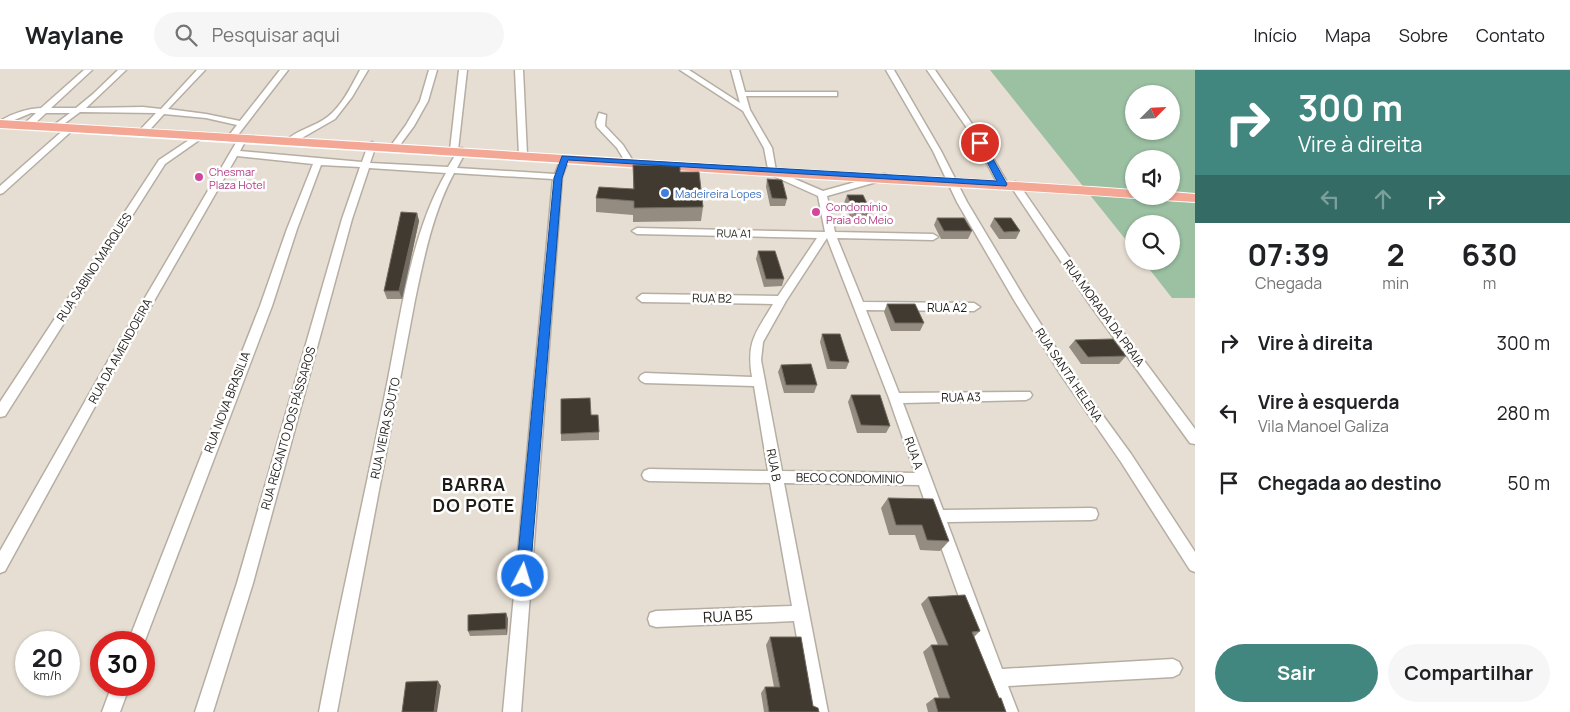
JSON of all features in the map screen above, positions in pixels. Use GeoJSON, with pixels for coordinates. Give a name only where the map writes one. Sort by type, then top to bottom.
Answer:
{"type":"FeatureCollection","features":[{"type":"Feature","properties":{"kind":"main road"},"geometry":{"type":"LineString","coordinates":[[1,124],[458,150],[772,172],[1009,184],[1125,193]]}},
{"type":"Feature","properties":{"kind":"main road"},"geometry":{"type":"LineString","coordinates":[[1180,197],[1195,198]]}},
{"type":"Feature","properties":{"kind":"street"},"geometry":{"type":"LineString","coordinates":[[28,125],[88,70]]}},
{"type":"Feature","properties":{"kind":"street"},"geometry":{"type":"LineString","coordinates":[[57,127],[96,96],[122,70]]}},
{"type":"Feature","properties":{"kind":"street"},"geometry":{"type":"LineString","coordinates":[[142,133],[201,70]]}},
{"type":"Feature","properties":{"kind":"street","name":"RUA DA AMENDOEIRA"},"geometry":{"type":"LineString","coordinates":[[0,566],[116,357],[234,153],[241,124],[284,70]]}},
{"type":"Feature","properties":{"kind":"street"},"geometry":{"type":"LineString","coordinates":[[290,141],[303,132],[330,120],[348,97],[364,70]]}},
{"type":"Feature","properties":{"kind":"street"},"geometry":{"type":"LineString","coordinates":[[394,147],[410,126],[424,101],[433,70]]}},
{"type":"Feature","properties":{"kind":"street","name":"RUA VIEIRA SOUTO"},"geometry":{"type":"LineString","coordinates":[[328,712],[362,536],[419,262],[440,190],[458,150],[463,70]]}},
{"type":"Feature","properties":{"kind":"street"},"geometry":{"type":"LineString","coordinates":[[519,70],[523,155]]}},
{"type":"Feature","properties":{"kind":"street"},"geometry":{"type":"LineString","coordinates":[[684,70],[746,110]]}},
{"type":"Feature","properties":{"kind":"street"},"geometry":{"type":"LineString","coordinates":[[735,70],[746,110],[768,148],[772,172],[822,194],[846,189],[884,177]]}},
{"type":"Feature","properties":{"kind":"street","name":"RUA SANTA HELENA"},"geometry":{"type":"LineString","coordinates":[[890,70],[937,150],[951,181],[1038,329],[1126,458],[1195,565]]}},
{"type":"Feature","properties":{"kind":"street","name":"RUA MORADA DA PRAIA"},"geometry":{"type":"LineString","coordinates":[[931,70],[1009,184],[1195,439]]}},
{"type":"Feature","properties":{"kind":"street"},"geometry":{"type":"LineString","coordinates":[[742,94],[834,94]]}},
{"type":"Feature","properties":{"kind":"street"},"geometry":{"type":"LineString","coordinates":[[1,124],[24,112],[46,110],[143,110],[206,116],[241,124]]}},
{"type":"Feature","properties":{"kind":"street"},"geometry":{"type":"LineString","coordinates":[[602,115],[601,127],[620,147],[629,161]]}},
{"type":"Feature","properties":{"kind":"street"},"geometry":{"type":"LineString","coordinates":[[0,191],[71,128]]}},
{"type":"Feature","properties":{"kind":"street","name":"RUA SABINO MARQUES"},"geometry":{"type":"LineString","coordinates":[[0,412],[139,200],[159,164],[201,136]]}},
{"type":"Feature","properties":{"kind":"street","name":"RUA RECANTO DOS PÁSSAROS"},"geometry":{"type":"LineString","coordinates":[[204,712],[245,583],[303,371],[364,164],[372,145]]}},
{"type":"Feature","properties":{"kind":"street"},"geometry":{"type":"LineString","coordinates":[[234,153],[318,162],[558,178]]}},
{"type":"Feature","properties":{"kind":"street"},"geometry":{"type":"LineString","coordinates":[[512,712],[558,178],[565,158]]}},
{"type":"Feature","properties":{"kind":"street","name":"RUA NOVA BRASILIA"},"geometry":{"type":"LineString","coordinates":[[140,631],[183,516],[269,298],[292,229],[318,162]]}},
{"type":"Feature","properties":{"kind":"street","name":"RUA A"},"geometry":{"type":"LineString","coordinates":[[822,194],[828,236],[860,306],[895,398],[1009,712]]}},
{"type":"Feature","properties":{"kind":"street","name":"RUA A1"},"geometry":{"type":"LineString","coordinates":[[637,231],[933,237]]}},
{"type":"Feature","properties":{"kind":"street","name":"RUA B"},"geometry":{"type":"LineString","coordinates":[[819,712],[755,360],[757,342],[781,300],[828,236]]}},
{"type":"Feature","properties":{"kind":"street","name":"RUA B2"},"geometry":{"type":"LineString","coordinates":[[642,298],[781,300]]}},
{"type":"Feature","properties":{"kind":"street","name":"RUA A2"},"geometry":{"type":"LineString","coordinates":[[860,306],[974,307]]}},
{"type":"Feature","properties":{"kind":"street"},"geometry":{"type":"LineString","coordinates":[[645,378],[758,382]]}},
{"type":"Feature","properties":{"kind":"street","name":"RUA A3"},"geometry":{"type":"LineString","coordinates":[[895,398],[1026,395]]}},
{"type":"Feature","properties":{"kind":"street","name":"BECO CONDOMINIO"},"geometry":{"type":"LineString","coordinates":[[649,475],[923,479]]}},
{"type":"Feature","properties":{"kind":"street"},"geometry":{"type":"LineString","coordinates":[[938,516],[1091,514]]}},
{"type":"Feature","properties":{"kind":"street","name":"RUA B5"},"geometry":{"type":"LineString","coordinates":[[656,619],[801,613]]}},
{"type":"Feature","properties":{"kind":"street"},"geometry":{"type":"LineString","coordinates":[[998,678],[1173,668]]}},
{"type":"Feature","properties":{"kind":"street"},"geometry":{"type":"LineString","coordinates":[[111,712],[117,696]]}},
{"type":"Feature","properties":{"kind":"green space"},"geometry":{"type":"Polygon","coordinates":[[[990,70],[1195,70],[1195,298],[1172,298],[1150,270],[1180,270],[1180,215],[1125,215],[1125,239],[990,70]]]}},
{"type":"Feature","properties":{"kind":"building"},"geometry":{"type":"Polygon","coordinates":[[[633,165],[680,166],[680,172],[699,172],[703,207],[634,208],[634,201],[596,198],[599,187],[634,189],[633,165]]]}},
{"type":"Feature","properties":{"kind":"building"},"geometry":{"type":"Polygon","coordinates":[[[767,179],[782,180],[787,199],[772,198],[767,179]]]}},
{"type":"Feature","properties":{"kind":"building"},"geometry":{"type":"Polygon","coordinates":[[[847,195],[863,195],[872,214],[855,214],[847,195]]]}},
{"type":"Feature","properties":{"kind":"building"},"geometry":{"type":"Polygon","coordinates":[[[401,212],[417,213],[399,291],[384,291],[401,212]]]}},
{"type":"Feature","properties":{"kind":"building"},"geometry":{"type":"Polygon","coordinates":[[[937,218],[964,218],[972,231],[944,231],[937,218]]]}},
{"type":"Feature","properties":{"kind":"building"},"geometry":{"type":"Polygon","coordinates":[[[994,218],[1011,218],[1020,231],[1004,232],[994,218]]]}},
{"type":"Feature","properties":{"kind":"building"},"geometry":{"type":"Polygon","coordinates":[[[758,251],[775,251],[784,279],[766,279],[758,251]]]}},
{"type":"Feature","properties":{"kind":"building"},"geometry":{"type":"Polygon","coordinates":[[[887,304],[915,304],[924,323],[895,323],[887,304]]]}},
{"type":"Feature","properties":{"kind":"building"},"geometry":{"type":"Polygon","coordinates":[[[822,334],[840,334],[849,362],[830,361],[822,334]]]}},
{"type":"Feature","properties":{"kind":"building"},"geometry":{"type":"Polygon","coordinates":[[[1113,339],[1126,356],[1088,357],[1075,340],[1113,339]]]}},
{"type":"Feature","properties":{"kind":"building"},"geometry":{"type":"Polygon","coordinates":[[[811,364],[817,385],[786,385],[781,365],[811,364]]]}},
{"type":"Feature","properties":{"kind":"building"},"geometry":{"type":"Polygon","coordinates":[[[851,395],[880,395],[890,426],[861,425],[851,395]]]}},
{"type":"Feature","properties":{"kind":"building"},"geometry":{"type":"Polygon","coordinates":[[[590,398],[591,415],[598,415],[599,432],[561,434],[561,399],[590,398]]]}},
{"type":"Feature","properties":{"kind":"building"},"geometry":{"type":"Polygon","coordinates":[[[888,498],[933,499],[949,541],[927,540],[922,525],[896,525],[888,498]]]}},
{"type":"Feature","properties":{"kind":"building"},"geometry":{"type":"Polygon","coordinates":[[[965,595],[980,631],[972,632],[1006,712],[938,712],[934,698],[950,698],[931,645],[948,645],[928,597],[965,595]]]}},
{"type":"Feature","properties":{"kind":"building"},"geometry":{"type":"Polygon","coordinates":[[[506,613],[506,629],[468,631],[468,615],[506,613]]]}},
{"type":"Feature","properties":{"kind":"building"},"geometry":{"type":"Polygon","coordinates":[[[770,637],[801,637],[813,706],[818,708],[819,712],[769,712],[765,687],[780,687],[770,637]]]}},
{"type":"Feature","properties":{"kind":"building"},"geometry":{"type":"Polygon","coordinates":[[[438,681],[434,712],[402,712],[406,682],[438,681]]]}},
{"type":"Feature","properties":{"kind":"place","name":"Chesmar Plaza Hotel"},"geometry":{"type":"Point","coordinates":[199,177]}},
{"type":"Feature","properties":{"kind":"place","name":"Madeireira Lopes"},"geometry":{"type":"Point","coordinates":[665,193]}},
{"type":"Feature","properties":{"kind":"place","name":"Condomínio Praia do Meio"},"geometry":{"type":"Point","coordinates":[816,212]}},
{"type":"Feature","properties":{"kind":"district","name":"BARRA DO POTE"},"geometry":{"type":"Point","coordinates":[474,494]}},
{"type":"Feature","properties":{"kind":"route"},"geometry":{"type":"LineString","coordinates":[[523,576],[558,198],[558,178],[565,158],[772,172],[1003,184],[980,143]]}}]}
